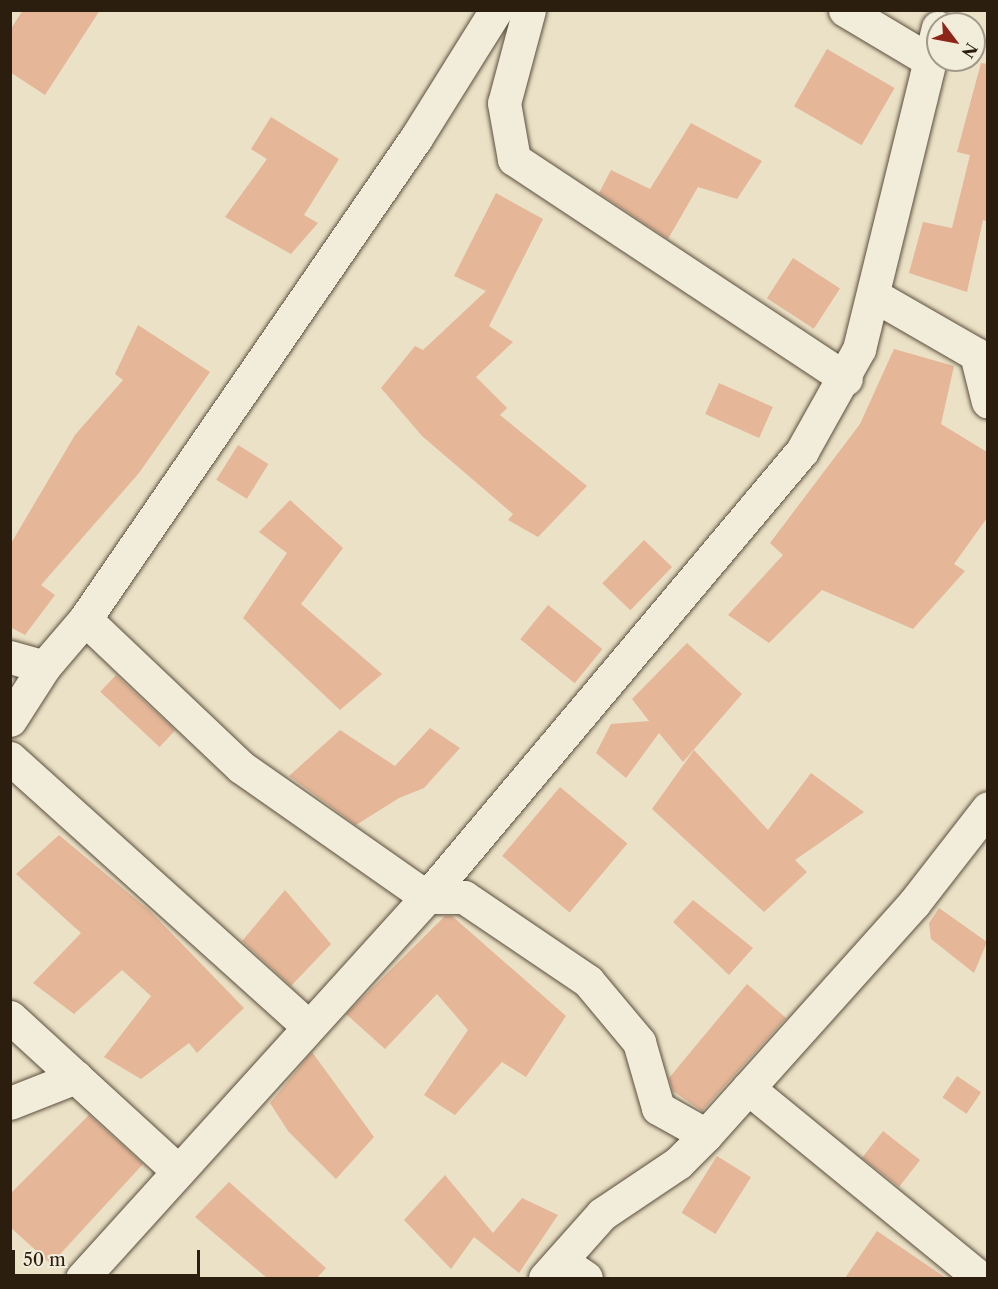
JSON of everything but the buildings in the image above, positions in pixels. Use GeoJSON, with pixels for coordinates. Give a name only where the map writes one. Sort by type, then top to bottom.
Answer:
{"type":"FeatureCollection","features":[{"type":"Feature","properties":{"kind":"street"},"geometry":{"type":"LineString","coordinates":[[10,720],[44,667],[85,619],[410,148],[496,10]]}},
{"type":"Feature","properties":{"kind":"street"},"geometry":{"type":"LineString","coordinates":[[529,10],[504,103],[514,159],[846,379]]}},
{"type":"Feature","properties":{"kind":"street"},"geometry":{"type":"LineString","coordinates":[[845,10],[926,58]]}},
{"type":"Feature","properties":{"kind":"street"},"geometry":{"type":"LineString","coordinates":[[82,1278],[427,897],[802,451],[846,379],[874,296],[926,72]]}},
{"type":"Feature","properties":{"kind":"street"},"geometry":{"type":"LineString","coordinates":[[874,296],[976,354],[987,402]]}},
{"type":"Feature","properties":{"kind":"street"},"geometry":{"type":"LineString","coordinates":[[85,619],[241,767],[427,897],[464,897],[588,981],[639,1042],[658,1108],[706,1135]]}},
{"type":"Feature","properties":{"kind":"street"},"geometry":{"type":"LineString","coordinates":[[10,657],[44,667]]}},
{"type":"Feature","properties":{"kind":"street"},"geometry":{"type":"LineString","coordinates":[[10,758],[308,1026]]}},
{"type":"Feature","properties":{"kind":"street"},"geometry":{"type":"LineString","coordinates":[[564,1273],[602,1214],[678,1164],[706,1135],[914,903],[987,808]]}},
{"type":"Feature","properties":{"kind":"street"},"geometry":{"type":"LineString","coordinates":[[10,1017],[178,1171]]}},
{"type":"Feature","properties":{"kind":"street"},"geometry":{"type":"LineString","coordinates":[[10,1103],[76,1077]]}},
{"type":"Feature","properties":{"kind":"street"},"geometry":{"type":"LineString","coordinates":[[748,1088],[980,1278]]}}]}
